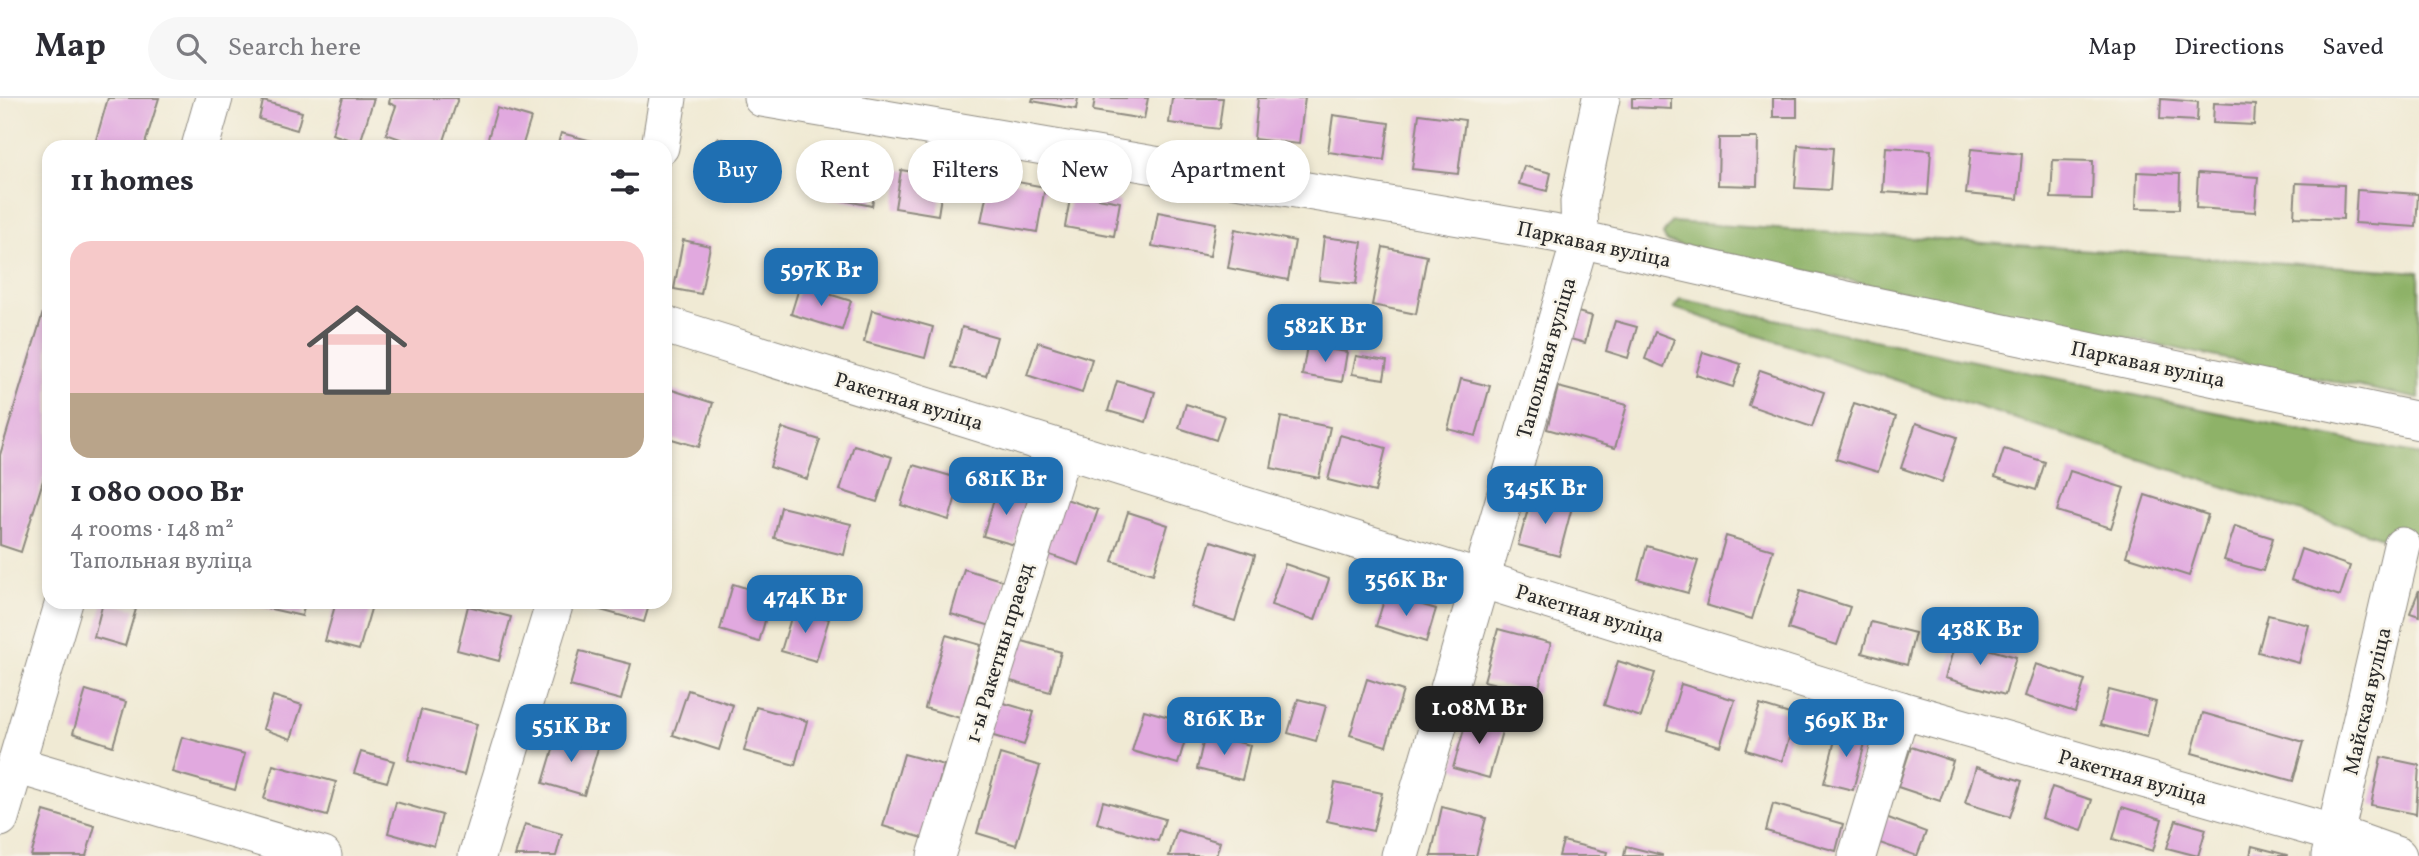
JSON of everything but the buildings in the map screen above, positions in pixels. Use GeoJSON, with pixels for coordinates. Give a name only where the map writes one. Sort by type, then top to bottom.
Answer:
{"type":"FeatureCollection","features":[{"type":"Feature","properties":{"kind":"street"},"geometry":{"type":"LineString","coordinates":[[202,140],[214,98]]}},
{"type":"Feature","properties":{"kind":"street"},"geometry":{"type":"LineString","coordinates":[[661,140],[668,98]]}},
{"type":"Feature","properties":{"kind":"street","name":"Паркавая вуліца"},"geometry":{"type":"LineString","coordinates":[[762,98],[1553,233],[2419,421]]}},
{"type":"Feature","properties":{"kind":"street","name":"Тапольная вуліца"},"geometry":{"type":"LineString","coordinates":[[1400,856],[1580,241],[1578,202],[1601,98]]}},
{"type":"Feature","properties":{"kind":"street","name":"Ракетная вуліца"},"geometry":{"type":"LineString","coordinates":[[672,327],[2333,845],[2398,856]]}},
{"type":"Feature","properties":{"kind":"street","name":"1-ы Ракетны праезд"},"geometry":{"type":"LineString","coordinates":[[936,856],[1063,450]]}},
{"type":"Feature","properties":{"kind":"street","name":"Майская вуліца"},"geometry":{"type":"LineString","coordinates":[[2333,845],[2402,545]]}},
{"type":"Feature","properties":{"kind":"street"},"geometry":{"type":"LineString","coordinates":[[0,818],[62,609]]}},
{"type":"Feature","properties":{"kind":"street"},"geometry":{"type":"LineString","coordinates":[[477,856],[553,609]]}},
{"type":"Feature","properties":{"kind":"street"},"geometry":{"type":"LineString","coordinates":[[1857,856],[1901,710]]}},
{"type":"Feature","properties":{"kind":"street"},"geometry":{"type":"LineString","coordinates":[[16,765],[323,856]]}},
{"type":"Feature","properties":{"kind":"green space"},"geometry":{"type":"Polygon","coordinates":[[[1671,222],[2419,272],[2419,399],[1674,244],[1667,242],[1663,234],[1671,222]]]}},
{"type":"Feature","properties":{"kind":"green space"},"geometry":{"type":"Polygon","coordinates":[[[1680,299],[2419,455],[2419,550],[1674,308],[1680,299]]]}}]}
